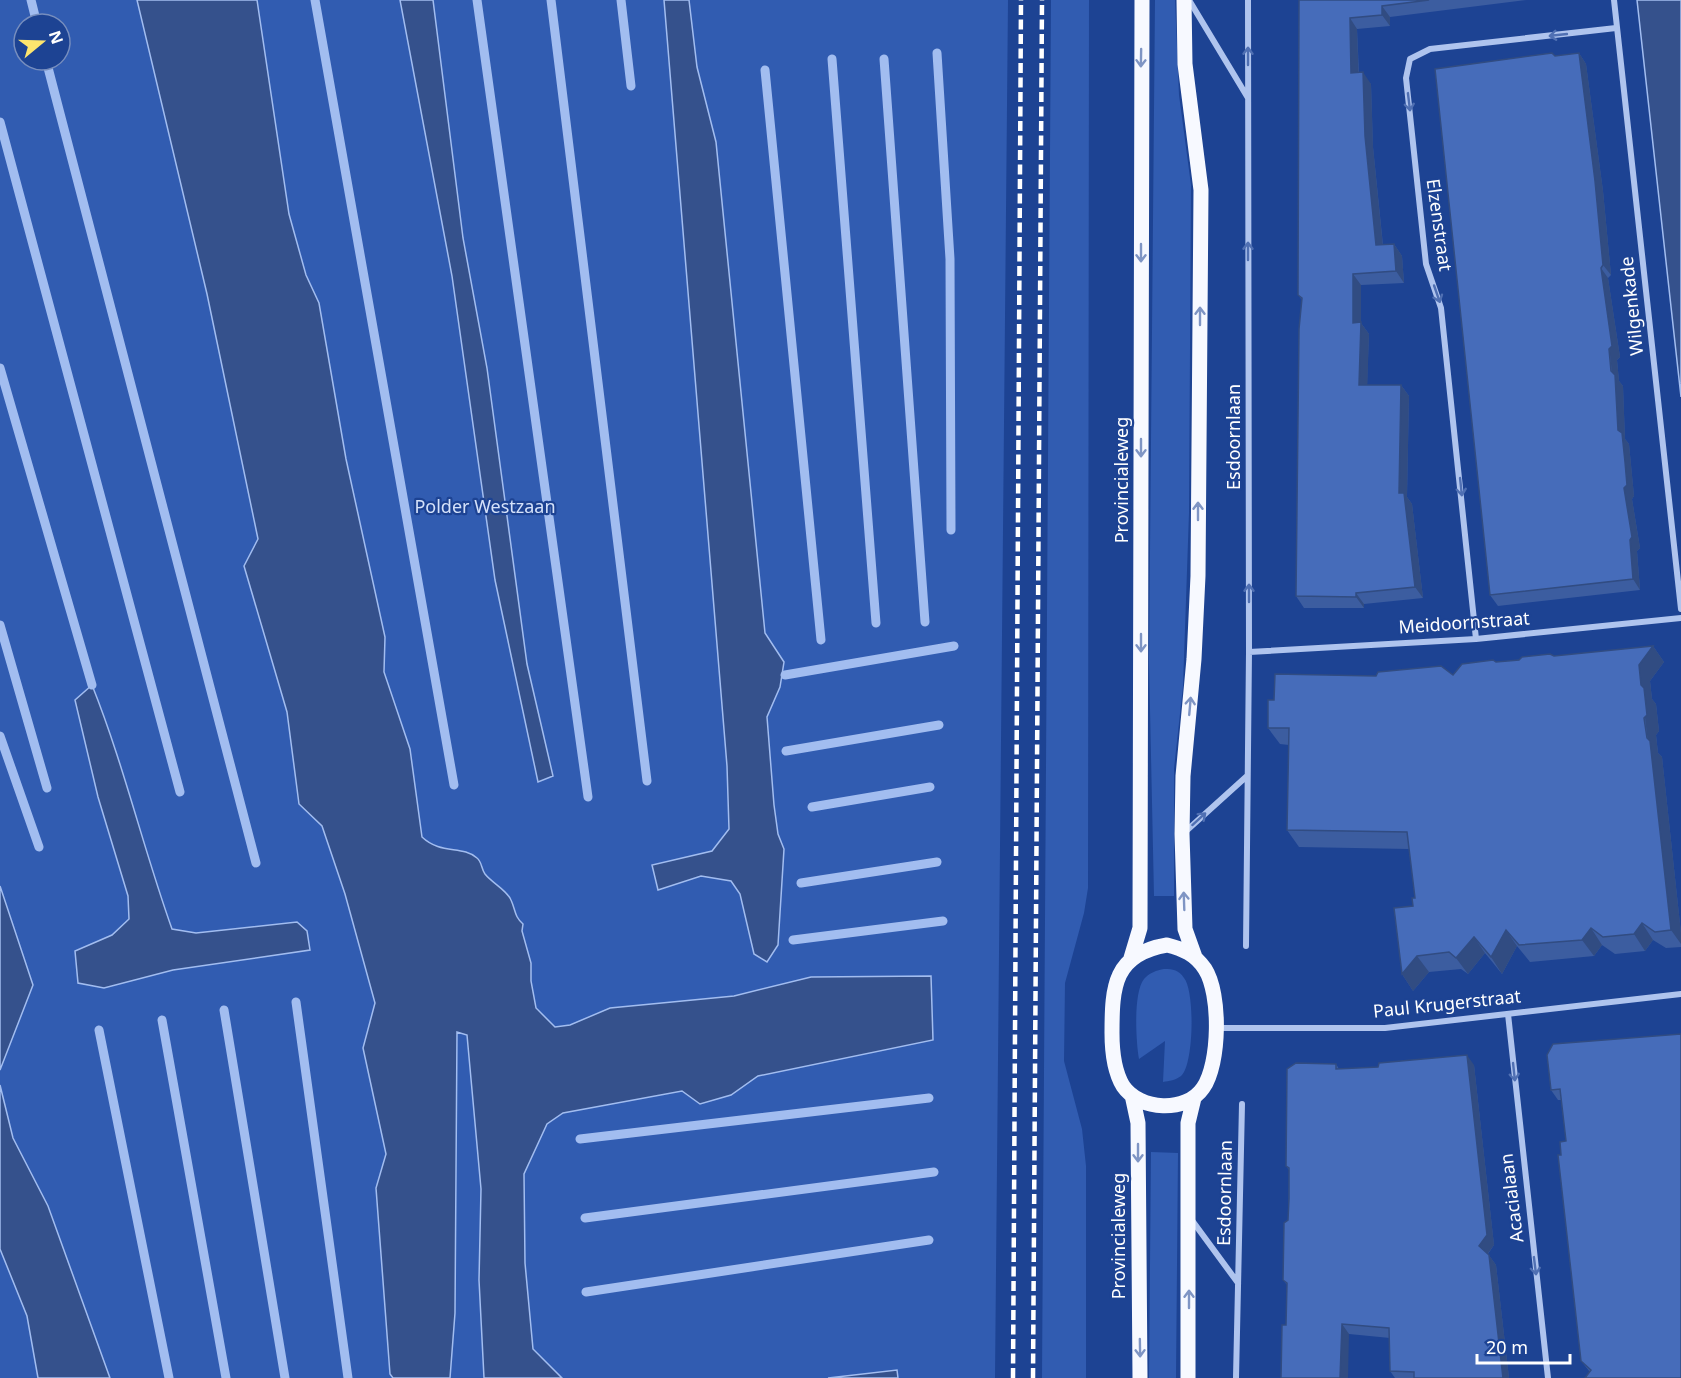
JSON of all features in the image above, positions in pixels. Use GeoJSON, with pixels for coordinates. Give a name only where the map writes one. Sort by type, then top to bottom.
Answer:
{"type":"FeatureCollection","features":[{"type":"Feature","properties":{"kind":"main road","name":"Provincialeweg"},"geometry":{"type":"LineString","coordinates":[[1131,958],[1140,928],[1142,0]]}},
{"type":"Feature","properties":{"kind":"main road"},"geometry":{"type":"LineString","coordinates":[[1184,0],[1185,64],[1201,190],[1198,576],[1194,659],[1183,776],[1182,834],[1185,929],[1195,957],[1205,970],[1212,985],[1216,1028],[1213,1065],[1202,1089],[1194,1098],[1188,1123],[1188,1378]]}},
{"type":"Feature","properties":{"kind":"main road"},"geometry":{"type":"LineString","coordinates":[[1194,1098],[1169,1107],[1152,1105],[1132,1095],[1124,1088],[1117,1074],[1112,1047],[1113,993],[1120,971],[1131,958],[1151,948],[1167,945],[1183,949],[1195,957]]}},
{"type":"Feature","properties":{"kind":"main road","name":"Provincialeweg"},"geometry":{"type":"LineString","coordinates":[[1132,1095],[1138,1123],[1140,1378]]}},
{"type":"Feature","properties":{"kind":"street"},"geometry":{"type":"LineString","coordinates":[[1189,0],[1248,99]]}},
{"type":"Feature","properties":{"kind":"street","name":"Esdoornlaan"},"geometry":{"type":"LineString","coordinates":[[1246,946],[1249,652],[1248,0]]}},
{"type":"Feature","properties":{"kind":"street","name":"Wilgenkade"},"geometry":{"type":"LineString","coordinates":[[1614,0],[1681,609]]}},
{"type":"Feature","properties":{"kind":"street","name":"Elzenstraat"},"geometry":{"type":"LineString","coordinates":[[1476,639],[1441,308],[1426,264],[1406,78],[1410,58],[1430,49],[1616,28]]}},
{"type":"Feature","properties":{"kind":"street","name":"Meidoornstraat"},"geometry":{"type":"LineString","coordinates":[[1249,652],[1476,639],[1681,618]]}},
{"type":"Feature","properties":{"kind":"street"},"geometry":{"type":"LineString","coordinates":[[1182,834],[1247,776]]}},
{"type":"Feature","properties":{"kind":"street","name":"Paul Krugerstraat"},"geometry":{"type":"LineString","coordinates":[[1216,1028],[1385,1028],[1681,994]]}},
{"type":"Feature","properties":{"kind":"street","name":"Acacialaan"},"geometry":{"type":"LineString","coordinates":[[1508,1014],[1548,1378]]}},
{"type":"Feature","properties":{"kind":"street","name":"Esdoornlaan"},"geometry":{"type":"LineString","coordinates":[[1236,1378],[1242,1104]]}},
{"type":"Feature","properties":{"kind":"street","name":"Esdoornlaan"},"geometry":{"type":"LineString","coordinates":[[1189,1216],[1238,1284]]}},
{"type":"Feature","properties":{"kind":"green space","name":"Polder Westzaan"},"geometry":{"type":"Polygon","coordinates":[[[0,0],[1008,0],[995,1378],[0,1378],[0,0]]]}},
{"type":"Feature","properties":{"kind":"green space"},"geometry":{"type":"Polygon","coordinates":[[[1051,0],[1089,0],[1088,888],[1084,913],[1065,983],[1064,1061],[1082,1129],[1086,1166],[1086,1378],[1042,1378],[1051,0]]]}},
{"type":"Feature","properties":{"kind":"green space"},"geometry":{"type":"Polygon","coordinates":[[[1155,0],[1175,0],[1179,95],[1191,185],[1189,513],[1183,686],[1174,769],[1174,896],[1154,896],[1149,662],[1155,0]]]}},
{"type":"Feature","properties":{"kind":"green space"},"geometry":{"type":"Polygon","coordinates":[[[1164,969],[1178,972],[1188,985],[1192,1028],[1185,1069],[1181,1076],[1163,1082],[1165,1041],[1139,1059],[1136,1018],[1138,995],[1144,979],[1153,972],[1164,969]]]}},
{"type":"Feature","properties":{"kind":"green space"},"geometry":{"type":"Polygon","coordinates":[[[1151,1152],[1178,1153],[1176,1378],[1149,1378],[1151,1152]]]}},
{"type":"Feature","properties":{"kind":"shaded area"},"geometry":{"type":"Polygon","coordinates":[[[137,0],[257,0],[289,214],[306,275],[319,303],[346,459],[385,637],[384,672],[410,749],[422,837],[436,846],[465,852],[477,858],[485,874],[509,896],[523,924],[522,931],[531,963],[531,981],[536,1008],[555,1027],[570,1025],[610,1008],[734,996],[811,977],[931,976],[933,1040],[758,1076],[731,1095],[700,1104],[682,1091],[563,1113],[547,1124],[524,1174],[525,1263],[533,1349],[562,1378],[484,1378],[479,1280],[481,1189],[467,1035],[457,1032],[455,1313],[450,1378],[393,1378],[390,1374],[376,1188],[386,1154],[363,1048],[375,1003],[345,894],[322,826],[299,804],[287,712],[244,566],[258,539],[207,294],[137,0]]]}},
{"type":"Feature","properties":{"kind":"shaded area"},"geometry":{"type":"Polygon","coordinates":[[[400,0],[433,0],[463,238],[487,368],[527,664],[553,776],[538,782],[495,580],[452,276],[400,0]]]}},
{"type":"Feature","properties":{"kind":"shaded area"},"geometry":{"type":"Polygon","coordinates":[[[664,0],[689,0],[697,67],[716,142],[765,633],[784,662],[780,687],[767,717],[774,805],[778,834],[784,849],[778,945],[767,962],[754,954],[740,894],[731,881],[701,876],[658,890],[652,865],[712,851],[729,829],[727,766],[664,0]]]}},
{"type":"Feature","properties":{"kind":"shaded area"},"geometry":{"type":"Polygon","coordinates":[[[1637,0],[1681,0],[1681,397],[1637,0]]]}},
{"type":"Feature","properties":{"kind":"shaded area"},"geometry":{"type":"Polygon","coordinates":[[[92,685],[114,745],[172,929],[196,933],[297,922],[307,931],[310,950],[173,970],[104,988],[78,983],[75,951],[112,935],[129,919],[128,896],[98,797],[75,700],[92,685]]]}},
{"type":"Feature","properties":{"kind":"shaded area"},"geometry":{"type":"Polygon","coordinates":[[[0,886],[33,985],[0,1070],[0,886]]]}},
{"type":"Feature","properties":{"kind":"shaded area"},"geometry":{"type":"Polygon","coordinates":[[[0,1085],[13,1138],[48,1206],[110,1378],[38,1378],[27,1316],[0,1249],[0,1085]]]}},
{"type":"Feature","properties":{"kind":"shaded area"},"geometry":{"type":"Polygon","coordinates":[[[897,1370],[898,1378],[828,1378],[897,1370]]]}},
{"type":"Feature","properties":{"kind":"building"},"geometry":{"type":"Polygon","coordinates":[[[1299,0],[1429,0],[1382,6],[1382,15],[1350,18],[1351,73],[1363,72],[1365,136],[1376,245],[1394,244],[1396,271],[1353,274],[1353,323],[1361,322],[1359,385],[1401,385],[1399,493],[1404,493],[1415,587],[1356,593],[1356,597],[1296,596],[1299,329],[1302,298],[1298,295],[1299,0]]]}},
{"type":"Feature","properties":{"kind":"building"},"geometry":{"type":"Polygon","coordinates":[[[1552,53],[1555,56],[1579,53],[1595,181],[1603,265],[1601,268],[1612,346],[1609,349],[1611,371],[1615,375],[1618,430],[1622,433],[1625,462],[1627,485],[1624,488],[1632,537],[1630,540],[1633,579],[1490,595],[1435,69],[1552,53]]]}},
{"type":"Feature","properties":{"kind":"building"},"geometry":{"type":"Polygon","coordinates":[[[1653,646],[1639,665],[1641,685],[1644,688],[1647,715],[1644,718],[1647,738],[1650,741],[1671,930],[1655,932],[1642,923],[1634,934],[1603,937],[1591,928],[1582,940],[1519,945],[1506,930],[1491,957],[1474,937],[1456,958],[1449,952],[1417,956],[1402,974],[1394,908],[1413,906],[1412,898],[1415,898],[1407,832],[1287,830],[1289,728],[1268,728],[1268,700],[1274,700],[1275,674],[1376,676],[1378,672],[1441,666],[1453,675],[1462,664],[1653,646]]]}},
{"type":"Feature","properties":{"kind":"building"},"geometry":{"type":"Polygon","coordinates":[[[1681,1034],[1681,1378],[1585,1378],[1591,1370],[1581,1361],[1558,1155],[1561,1155],[1560,1142],[1566,1141],[1560,1089],[1551,1090],[1547,1055],[1553,1044],[1681,1034]]]}},
{"type":"Feature","properties":{"kind":"building"},"geometry":{"type":"Polygon","coordinates":[[[1467,1055],[1487,1235],[1479,1246],[1489,1255],[1503,1378],[1414,1378],[1414,1372],[1390,1371],[1389,1328],[1342,1324],[1340,1378],[1281,1378],[1282,1325],[1286,1325],[1287,1283],[1283,1280],[1284,1223],[1288,1220],[1289,1198],[1289,1168],[1286,1166],[1287,1069],[1296,1063],[1336,1064],[1336,1069],[1378,1067],[1379,1063],[1467,1055]]]}},
{"type":"Feature","properties":{"kind":"waterway"},"geometry":{"type":"LineString","coordinates":[[31,0],[34,12]]}},
{"type":"Feature","properties":{"kind":"waterway"},"geometry":{"type":"LineString","coordinates":[[315,0],[454,785]]}},
{"type":"Feature","properties":{"kind":"waterway"},"geometry":{"type":"LineString","coordinates":[[477,0],[588,797]]}},
{"type":"Feature","properties":{"kind":"waterway"},"geometry":{"type":"LineString","coordinates":[[551,0],[647,781]]}},
{"type":"Feature","properties":{"kind":"waterway"},"geometry":{"type":"LineString","coordinates":[[621,0],[631,86]]}},
{"type":"Feature","properties":{"kind":"waterway"},"geometry":{"type":"LineString","coordinates":[[937,53],[950,259],[951,530]]}},
{"type":"Feature","properties":{"kind":"waterway"},"geometry":{"type":"LineString","coordinates":[[832,59],[876,623]]}},
{"type":"Feature","properties":{"kind":"waterway"},"geometry":{"type":"LineString","coordinates":[[884,59],[925,622]]}},
{"type":"Feature","properties":{"kind":"waterway"},"geometry":{"type":"LineString","coordinates":[[765,70],[821,640]]}},
{"type":"Feature","properties":{"kind":"waterway"},"geometry":{"type":"LineString","coordinates":[[49,72],[256,863]]}},
{"type":"Feature","properties":{"kind":"waterway"},"geometry":{"type":"LineString","coordinates":[[0,122],[180,792]]}},
{"type":"Feature","properties":{"kind":"waterway"},"geometry":{"type":"LineString","coordinates":[[0,368],[92,685]]}},
{"type":"Feature","properties":{"kind":"waterway"},"geometry":{"type":"LineString","coordinates":[[0,625],[47,788]]}},
{"type":"Feature","properties":{"kind":"waterway"},"geometry":{"type":"LineString","coordinates":[[785,675],[954,646]]}},
{"type":"Feature","properties":{"kind":"waterway"},"geometry":{"type":"LineString","coordinates":[[786,751],[939,725]]}},
{"type":"Feature","properties":{"kind":"waterway"},"geometry":{"type":"LineString","coordinates":[[0,736],[39,847]]}},
{"type":"Feature","properties":{"kind":"waterway"},"geometry":{"type":"LineString","coordinates":[[812,807],[930,787]]}},
{"type":"Feature","properties":{"kind":"waterway"},"geometry":{"type":"LineString","coordinates":[[801,883],[937,862]]}},
{"type":"Feature","properties":{"kind":"waterway"},"geometry":{"type":"LineString","coordinates":[[793,940],[943,921]]}},
{"type":"Feature","properties":{"kind":"waterway"},"geometry":{"type":"LineString","coordinates":[[296,1002],[348,1378]]}},
{"type":"Feature","properties":{"kind":"waterway"},"geometry":{"type":"LineString","coordinates":[[224,1010],[285,1378]]}},
{"type":"Feature","properties":{"kind":"waterway"},"geometry":{"type":"LineString","coordinates":[[162,1020],[226,1378]]}},
{"type":"Feature","properties":{"kind":"waterway"},"geometry":{"type":"LineString","coordinates":[[99,1030],[169,1378]]}},
{"type":"Feature","properties":{"kind":"waterway"},"geometry":{"type":"LineString","coordinates":[[580,1139],[929,1098]]}},
{"type":"Feature","properties":{"kind":"waterway"},"geometry":{"type":"LineString","coordinates":[[585,1218],[934,1172]]}},
{"type":"Feature","properties":{"kind":"waterway"},"geometry":{"type":"LineString","coordinates":[[586,1292],[929,1240]]}},
{"type":"Feature","properties":{"kind":"railway"},"geometry":{"type":"LineString","coordinates":[[1013,1378],[1021,0]]}},
{"type":"Feature","properties":{"kind":"railway"},"geometry":{"type":"LineString","coordinates":[[1033,1378],[1042,0]]}}]}
